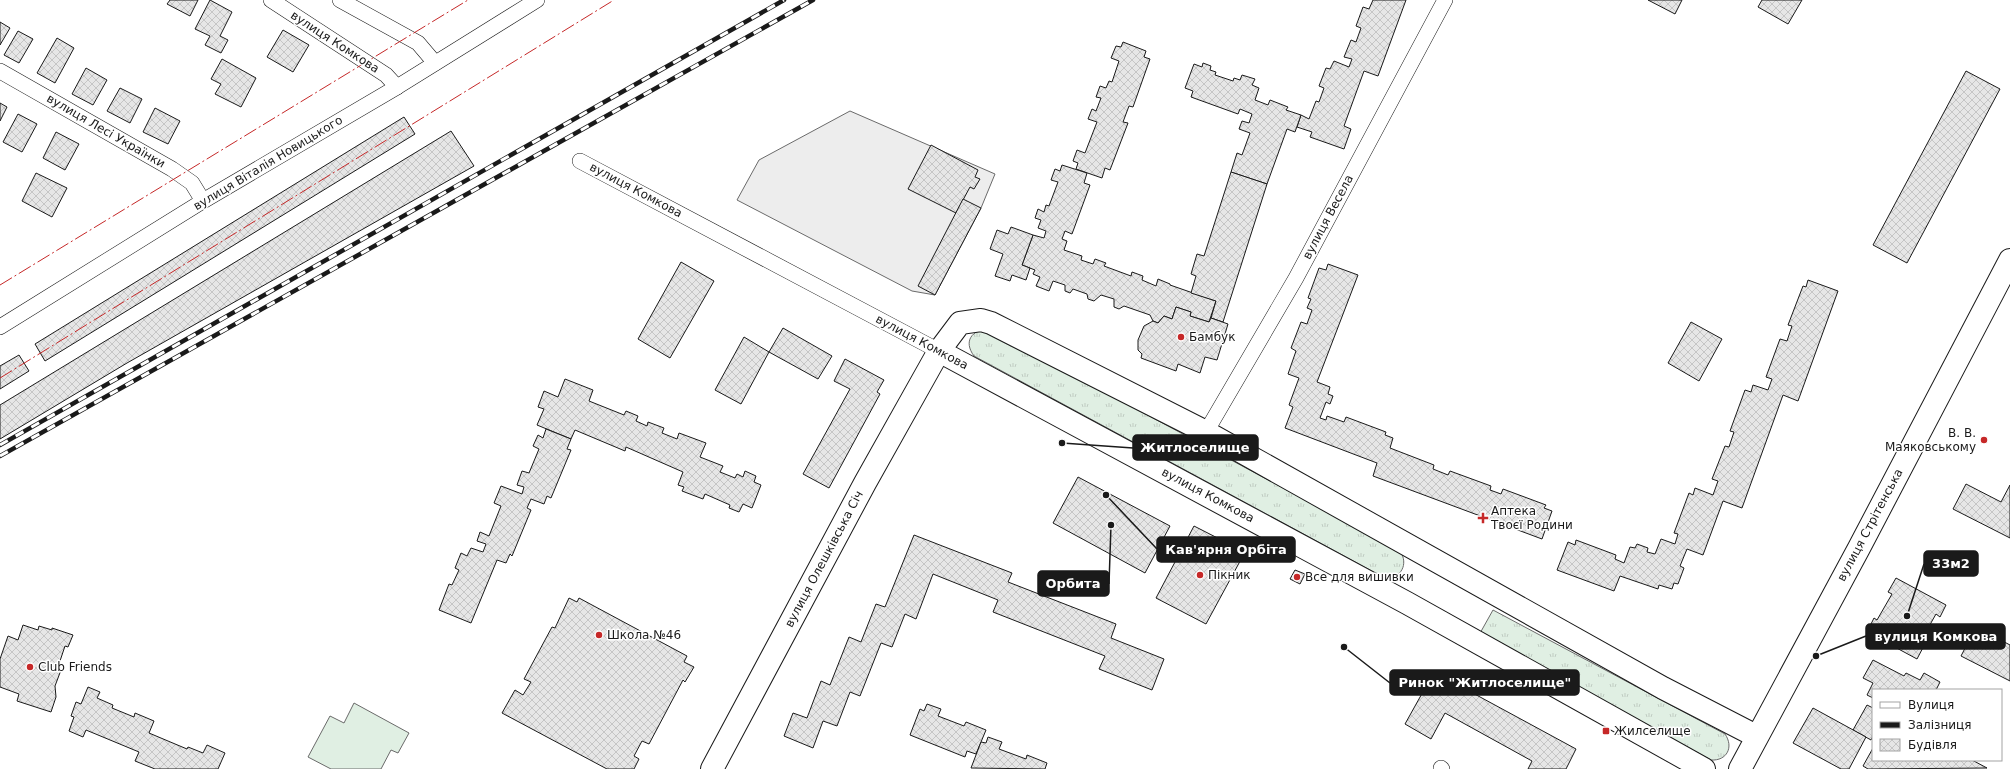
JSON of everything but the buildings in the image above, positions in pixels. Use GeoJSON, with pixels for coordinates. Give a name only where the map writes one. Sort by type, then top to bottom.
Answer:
{"type":"FeatureCollection","features":[{"type":"Feature","properties":{"kind":"street","name":"вулиця Комкова"},"geometry":{"type":"LineString","coordinates":[[271,0],[386,75],[397,87]]}},
{"type":"Feature","properties":{"kind":"street"},"geometry":{"type":"LineString","coordinates":[[340,0],[418,43],[435,63]]}},
{"type":"Feature","properties":{"kind":"street","name":"вулиця Віталія Новицького"},"geometry":{"type":"LineString","coordinates":[[0,327],[203,201],[397,87],[537,0]]}},
{"type":"Feature","properties":{"kind":"street","name":"вулиця Весела"},"geometry":{"type":"LineString","coordinates":[[1206,432],[1296,278],[1445,0]]}},
{"type":"Feature","properties":{"kind":"street","name":"вулиця Лесі Українки"},"geometry":{"type":"LineString","coordinates":[[0,71],[172,168],[192,183],[203,201]]}},
{"type":"Feature","properties":{"kind":"street","name":"вулиця Комкова"},"geometry":{"type":"LineString","coordinates":[[580,161],[939,351],[1407,603],[1704,769]]}},
{"type":"Feature","properties":{"kind":"street","name":"вулиця Стрітенська"},"geometry":{"type":"LineString","coordinates":[[1741,769],[1756,736],[1863,541],[2010,260]]}},
{"type":"Feature","properties":{"kind":"street","name":"вулиця Олешківська Січ"},"geometry":{"type":"LineString","coordinates":[[712,769],[865,483],[939,351],[960,323],[970,320],[981,320],[991,323],[1206,432]]}},
{"type":"Feature","properties":{"kind":"street"},"geometry":{"type":"LineString","coordinates":[[1206,432],[1663,688],[1756,736]]}},
{"type":"Feature","properties":{"kind":"green space"},"geometry":{"type":"Polygon","coordinates":[[[988,329],[1400,551],[1404,561],[1402,570],[1391,578],[1385,578],[974,356],[969,346],[971,337],[982,330],[988,329]]]}},
{"type":"Feature","properties":{"kind":"green space"},"geometry":{"type":"Polygon","coordinates":[[[1493,610],[1725,734],[1728,739],[1729,748],[1725,756],[1717,760],[1711,760],[1479,635],[1493,610]]]}},
{"type":"Feature","properties":{"kind":"green space"},"geometry":{"type":"Polygon","coordinates":[[[354,703],[409,733],[398,753],[391,750],[381,769],[331,769],[308,757],[330,716],[344,723],[354,703]]]}},
{"type":"Feature","properties":{"kind":"shaded area"},"geometry":{"type":"Polygon","coordinates":[[[850,111],[995,174],[981,208],[935,295],[912,291],[737,200],[759,160],[850,111]]]}},
{"type":"Feature","properties":{"kind":"railway"},"geometry":{"type":"LineString","coordinates":[[0,445],[784,0]]}},
{"type":"Feature","properties":{"kind":"railway"},"geometry":{"type":"LineString","coordinates":[[0,456],[813,0]]}},
{"type":"Feature","properties":{"kind":"power"},"geometry":{"type":"LineString","coordinates":[[0,285],[468,0]]}},
{"type":"Feature","properties":{"kind":"power"},"geometry":{"type":"LineString","coordinates":[[0,378],[614,0]]}},
{"type":"Feature","properties":{"kind":"place","name":"Бамбук"},"geometry":{"type":"Point","coordinates":[1181,337]}},
{"type":"Feature","properties":{"kind":"place","name":"В. В. Маяковському"},"geometry":{"type":"Point","coordinates":[1984,440]}},
{"type":"Feature","properties":{"kind":"place","name":"Житлоселище"},"geometry":{"type":"Point","coordinates":[1062,443]}},
{"type":"Feature","properties":{"kind":"place","name":"Кав'ярня Орбіта"},"geometry":{"type":"Point","coordinates":[1106,495]}},
{"type":"Feature","properties":{"kind":"place","name":"Аптека Твоєї Родини"},"geometry":{"type":"Point","coordinates":[1483,518]}},
{"type":"Feature","properties":{"kind":"place","name":"Орбита"},"geometry":{"type":"Point","coordinates":[1111,525]}},
{"type":"Feature","properties":{"kind":"place","name":"Пікник"},"geometry":{"type":"Point","coordinates":[1200,575]}},
{"type":"Feature","properties":{"kind":"place","name":"Все для вишивки"},"geometry":{"type":"Point","coordinates":[1297,577]}},
{"type":"Feature","properties":{"kind":"place","name":"33м2"},"geometry":{"type":"Point","coordinates":[1907,616]}},
{"type":"Feature","properties":{"kind":"place","name":"Школа №46"},"geometry":{"type":"Point","coordinates":[599,635]}},
{"type":"Feature","properties":{"kind":"place","name":"Ринок \"Житлоселище\""},"geometry":{"type":"Point","coordinates":[1344,647]}},
{"type":"Feature","properties":{"kind":"place","name":"вулиця Комкова"},"geometry":{"type":"Point","coordinates":[1816,656]}},
{"type":"Feature","properties":{"kind":"place","name":"Club Friends"},"geometry":{"type":"Point","coordinates":[30,667]}},
{"type":"Feature","properties":{"kind":"place","name":"Жилселище"},"geometry":{"type":"Point","coordinates":[1606,731]}}]}
